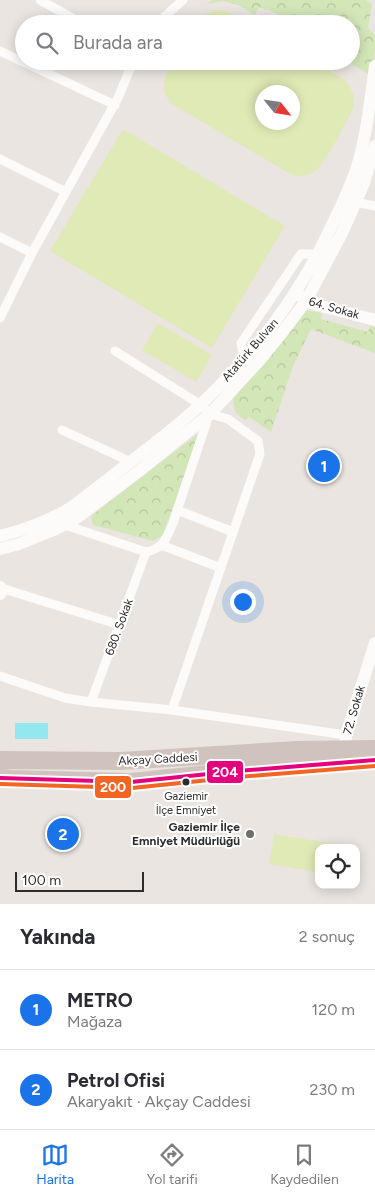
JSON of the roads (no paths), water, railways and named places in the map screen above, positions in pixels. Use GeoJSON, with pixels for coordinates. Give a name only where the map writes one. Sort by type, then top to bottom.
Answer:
{"type":"FeatureCollection","features":[{"type":"Feature","properties":{"kind":"highway","name":"Akçay Caddesi"},"geometry":{"type":"LineString","coordinates":[[0,760],[121,761],[238,754],[346,742],[375,749]]}},
{"type":"Feature","properties":{"kind":"highway","name":"Akçay Caddesi"},"geometry":{"type":"LineString","coordinates":[[0,778],[131,782],[375,760]]}},
{"type":"Feature","properties":{"kind":"street"},"geometry":{"type":"LineString","coordinates":[[40,0],[67,15]]}},
{"type":"Feature","properties":{"kind":"street"},"geometry":{"type":"LineString","coordinates":[[166,15],[182,0]]}},
{"type":"Feature","properties":{"kind":"street"},"geometry":{"type":"LineString","coordinates":[[0,51],[15,58]]}},
{"type":"Feature","properties":{"kind":"street","name":"Atatürk Bulvarı"},"geometry":{"type":"LineString","coordinates":[[0,536],[51,518],[71,507],[186,418],[205,409],[295,294],[343,204],[356,169],[368,124],[375,66]]}},
{"type":"Feature","properties":{"kind":"street"},"geometry":{"type":"LineString","coordinates":[[41,70],[115,104]]}},
{"type":"Feature","properties":{"kind":"street"},"geometry":{"type":"LineString","coordinates":[[1,315],[32,253],[115,104],[129,70]]}},
{"type":"Feature","properties":{"kind":"street","name":"Atatürk Bulvarı"},"geometry":{"type":"LineString","coordinates":[[0,549],[19,544],[78,517],[139,471],[259,361],[306,301],[356,202],[375,146]]}},
{"type":"Feature","properties":{"kind":"street"},"geometry":{"type":"LineString","coordinates":[[0,159],[66,192]]}},
{"type":"Feature","properties":{"kind":"street"},"geometry":{"type":"LineString","coordinates":[[356,202],[375,206]]}},
{"type":"Feature","properties":{"kind":"street"},"geometry":{"type":"LineString","coordinates":[[0,237],[32,253]]}},
{"type":"Feature","properties":{"kind":"street"},"geometry":{"type":"LineString","coordinates":[[246,357],[241,343],[301,254],[318,254]]}},
{"type":"Feature","properties":{"kind":"street","name":"64. Sokak"},"geometry":{"type":"LineString","coordinates":[[295,294],[306,301],[375,320]]}},
{"type":"Feature","properties":{"kind":"street"},"geometry":{"type":"LineString","coordinates":[[115,352],[205,409],[228,419],[258,442],[260,454],[172,710]]}},
{"type":"Feature","properties":{"kind":"street"},"geometry":{"type":"LineString","coordinates":[[64,525],[146,552],[161,546],[166,539],[177,510],[205,409]]}},
{"type":"Feature","properties":{"kind":"street"},"geometry":{"type":"LineString","coordinates":[[62,430],[131,462]]}},
{"type":"Feature","properties":{"kind":"street"},"geometry":{"type":"LineString","coordinates":[[177,510],[233,532]]}},
{"type":"Feature","properties":{"kind":"street"},"geometry":{"type":"LineString","coordinates":[[161,546],[220,568]]}},
{"type":"Feature","properties":{"kind":"street","name":"680. Sokak"},"geometry":{"type":"LineString","coordinates":[[91,702],[146,552]]}},
{"type":"Feature","properties":{"kind":"street"},"geometry":{"type":"LineString","coordinates":[[0,590],[120,625]]}},
{"type":"Feature","properties":{"kind":"street","name":"72. Sokak"},"geometry":{"type":"LineString","coordinates":[[346,742],[369,678],[375,643]]}},
{"type":"Feature","properties":{"kind":"street"},"geometry":{"type":"LineString","coordinates":[[0,676],[65,698],[172,710],[346,742]]}},
{"type":"Feature","properties":{"kind":"water"},"geometry":{"type":"Polygon","coordinates":[[[15,723],[48,723],[48,739],[15,739],[15,723]]]}},
{"type":"Feature","properties":{"kind":"place","name":"METRO"},"geometry":{"type":"Point","coordinates":[324,466]}},
{"type":"Feature","properties":{"kind":"place","name":"Gaziemir İlçe Emniyet"},"geometry":{"type":"Point","coordinates":[186,782]}},
{"type":"Feature","properties":{"kind":"place","name":"Petrol Ofisi"},"geometry":{"type":"Point","coordinates":[63,834]}},
{"type":"Feature","properties":{"kind":"place","name":"Gaziemir İlçe Emniyet Müdürlüğü"},"geometry":{"type":"Point","coordinates":[250,834]}}]}
